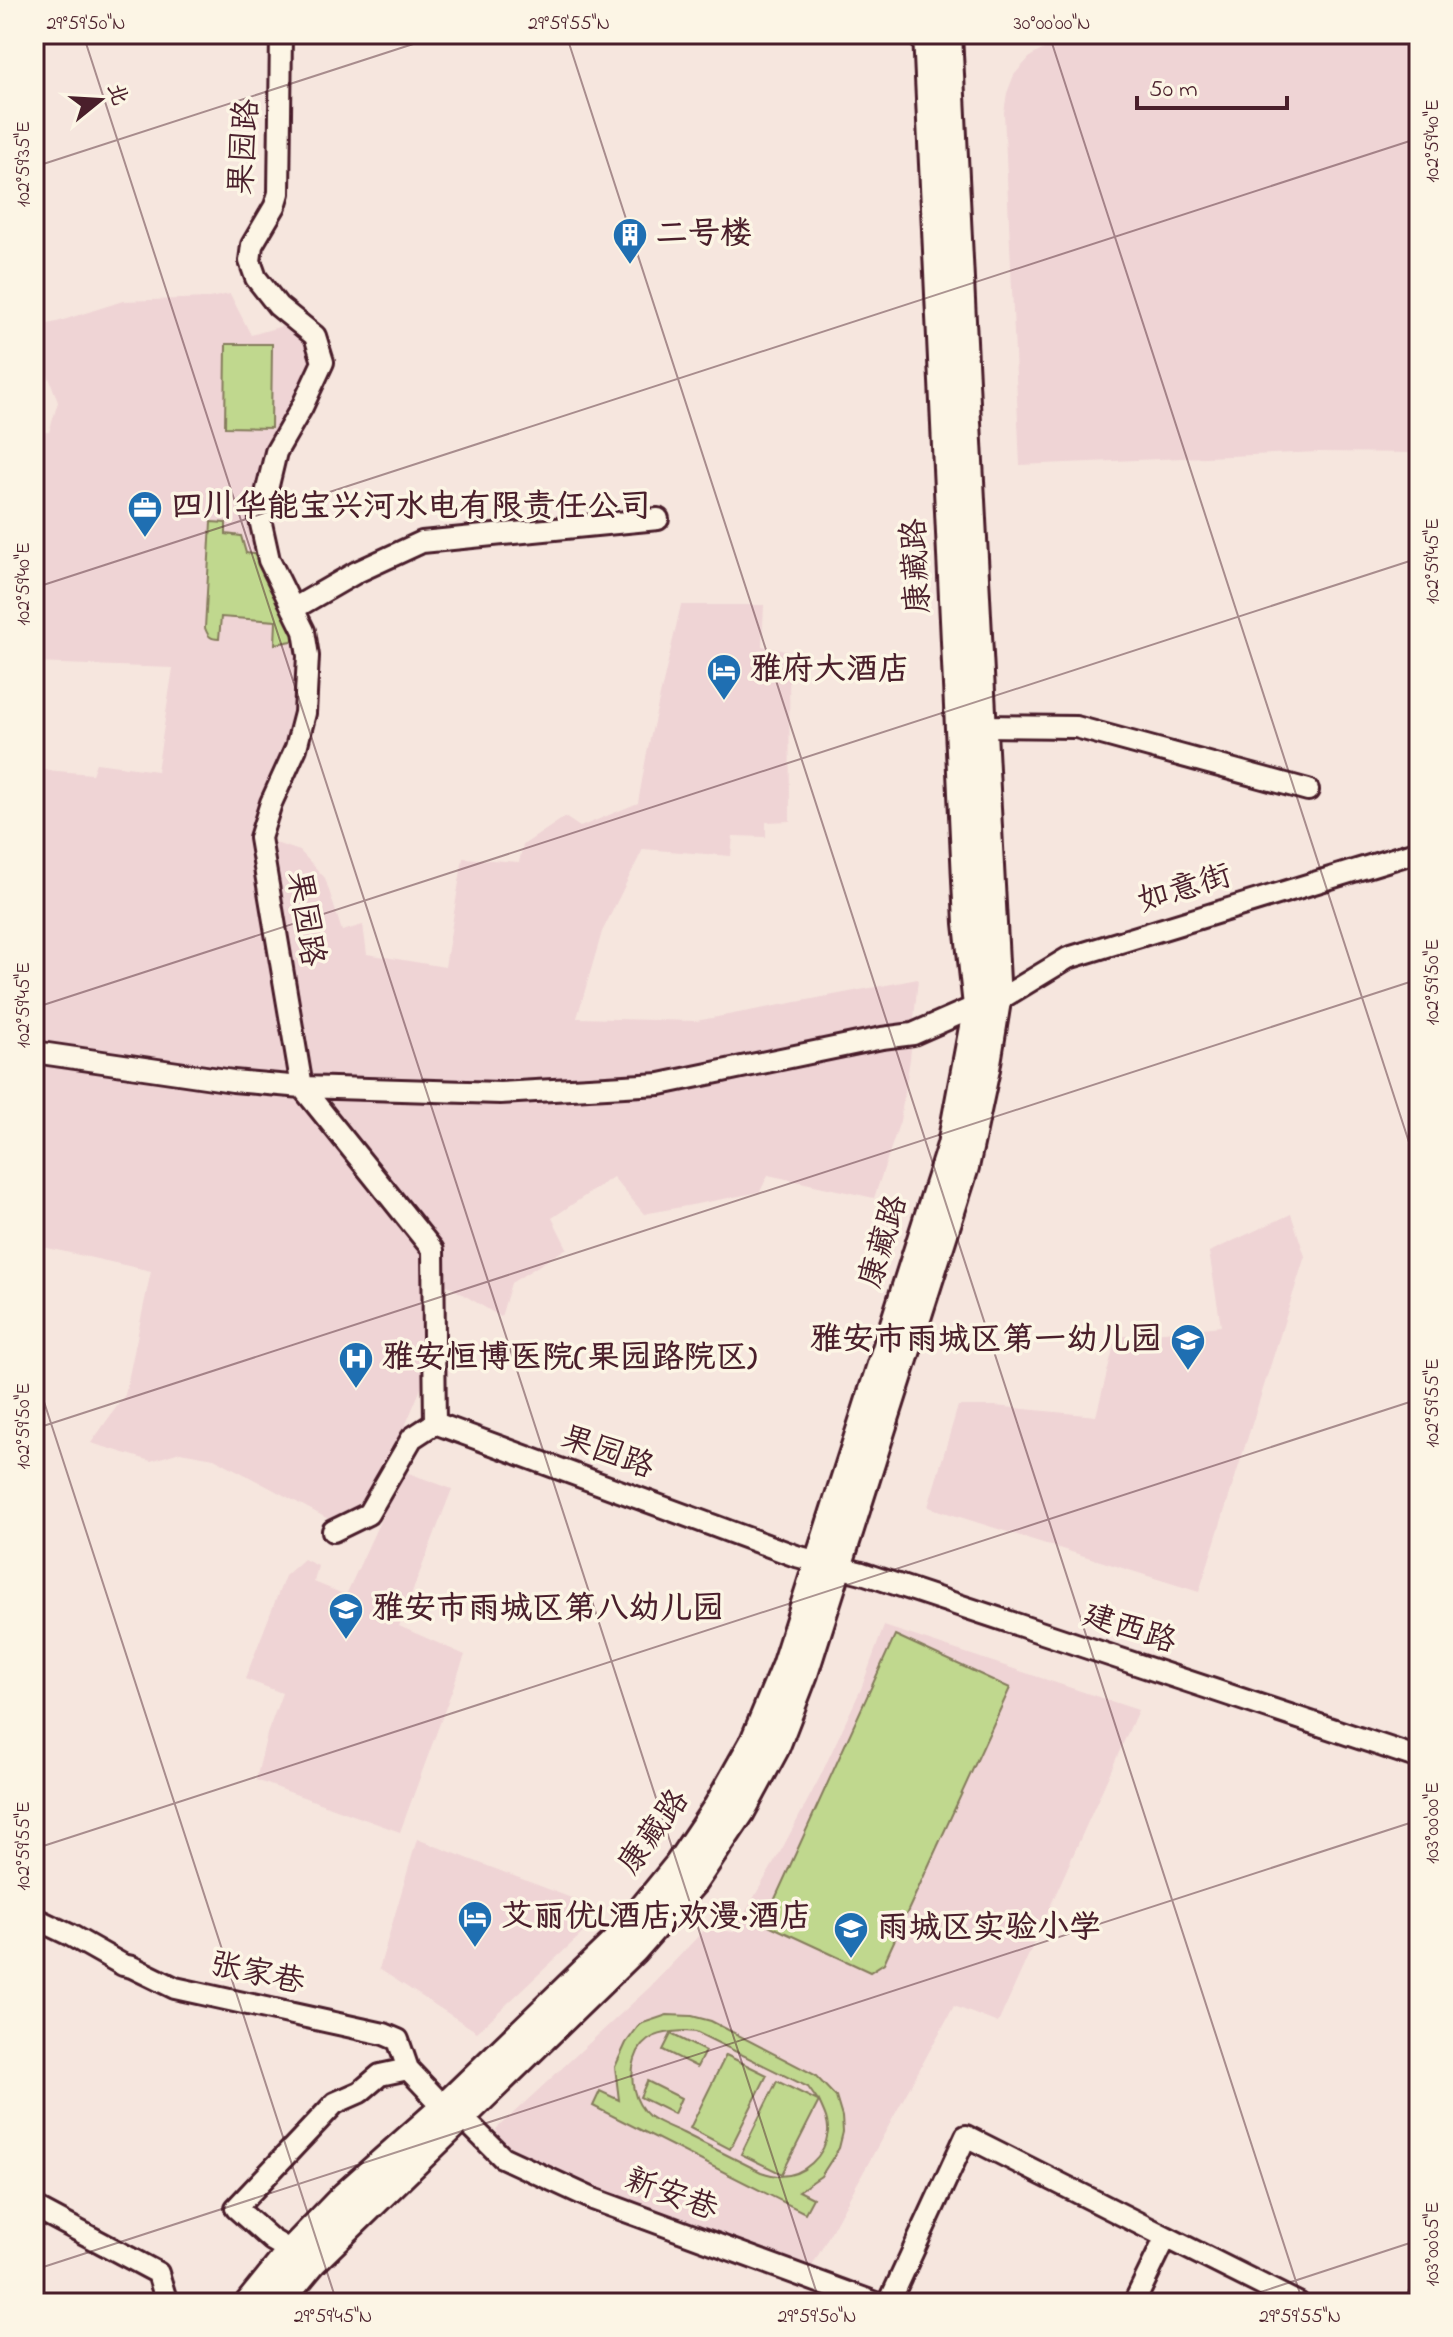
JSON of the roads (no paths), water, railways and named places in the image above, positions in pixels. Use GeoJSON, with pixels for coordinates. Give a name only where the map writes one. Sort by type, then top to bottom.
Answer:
{"type":"FeatureCollection","features":[{"type":"Feature","properties":{"kind":"main road","name":"康藏路"},"geometry":{"type":"LineString","coordinates":[[927,34],[968,923],[987,1004]]}},
{"type":"Feature","properties":{"kind":"main road","name":"康藏路"},"geometry":{"type":"LineString","coordinates":[[279,2303],[313,2262],[617,1940],[678,1865],[717,1807],[754,1741],[828,1564],[951,1145],[987,1004],[982,726],[948,34]]}},
{"type":"Feature","properties":{"kind":"main road","name":"康藏路"},"geometry":{"type":"LineString","coordinates":[[249,2303],[291,2251],[344,2196],[453,2112]]}},
{"type":"Feature","properties":{"kind":"street","name":"果园路"},"geometry":{"type":"LineString","coordinates":[[281,34],[279,193],[275,206],[252,245],[250,261],[256,278],[278,306],[315,336],[323,362],[276,452],[260,519],[269,560],[304,631],[308,656],[305,713],[296,748],[271,803],[260,838],[302,1087],[433,1250],[435,1423],[828,1564]]}},
{"type":"Feature","properties":{"kind":"street"},"geometry":{"type":"LineString","coordinates":[[293,609],[357,572],[422,542],[658,519]]}},
{"type":"Feature","properties":{"kind":"street"},"geometry":{"type":"LineString","coordinates":[[982,726],[1076,727],[1308,790]]}},
{"type":"Feature","properties":{"kind":"street","name":"如意街"},"geometry":{"type":"LineString","coordinates":[[34,1052],[233,1081],[302,1087],[500,1093],[660,1084],[913,1034],[987,1004],[1068,958],[1419,851]]}},
{"type":"Feature","properties":{"kind":"street"},"geometry":{"type":"LineString","coordinates":[[333,1531],[368,1514],[412,1438],[435,1423]]}},
{"type":"Feature","properties":{"kind":"street","name":"建西路"},"geometry":{"type":"LineString","coordinates":[[828,1564],[1419,1758]]}},
{"type":"Feature","properties":{"kind":"street","name":"张家巷"},"geometry":{"type":"LineString","coordinates":[[34,1918],[123,1965],[175,1988],[384,2034],[398,2040],[408,2069],[453,2112]]}},
{"type":"Feature","properties":{"kind":"street"},"geometry":{"type":"LineString","coordinates":[[291,2251],[272,2240],[236,2208],[335,2103],[360,2092],[380,2075],[408,2069]]}},
{"type":"Feature","properties":{"kind":"street","name":"新安巷"},"geometry":{"type":"LineString","coordinates":[[453,2112],[502,2157],[593,2199],[876,2303]]}},
{"type":"Feature","properties":{"kind":"street"},"geometry":{"type":"LineString","coordinates":[[889,2303],[966,2136],[1298,2303]]}},
{"type":"Feature","properties":{"kind":"street"},"geometry":{"type":"LineString","coordinates":[[34,2207],[158,2273],[167,2303]]}},
{"type":"Feature","properties":{"kind":"street"},"geometry":{"type":"LineString","coordinates":[[1134,2303],[1166,2237]]}},
{"type":"Feature","properties":{"kind":"place","name":"二号楼"},"geometry":{"type":"Point","coordinates":[630,266]}},
{"type":"Feature","properties":{"kind":"place","name":"四川华能宝兴河水电有限责任公司"},"geometry":{"type":"Point","coordinates":[145,539]}},
{"type":"Feature","properties":{"kind":"place","name":"雅府大酒店"},"geometry":{"type":"Point","coordinates":[724,702]}},
{"type":"Feature","properties":{"kind":"place","name":"雅安市雨城区第一幼儿园"},"geometry":{"type":"Point","coordinates":[1188,1372]}},
{"type":"Feature","properties":{"kind":"place","name":"雅安恒博医院(果园路院区)"},"geometry":{"type":"Point","coordinates":[356,1390]}},
{"type":"Feature","properties":{"kind":"place","name":"雅安市雨城区第八幼儿园"},"geometry":{"type":"Point","coordinates":[346,1641]}},
{"type":"Feature","properties":{"kind":"place","name":"艾丽优L酒店;欢漫·酒店"},"geometry":{"type":"Point","coordinates":[475,1949]}},
{"type":"Feature","properties":{"kind":"place","name":"雨城区实验小学"},"geometry":{"type":"Point","coordinates":[851,1960]}}]}
